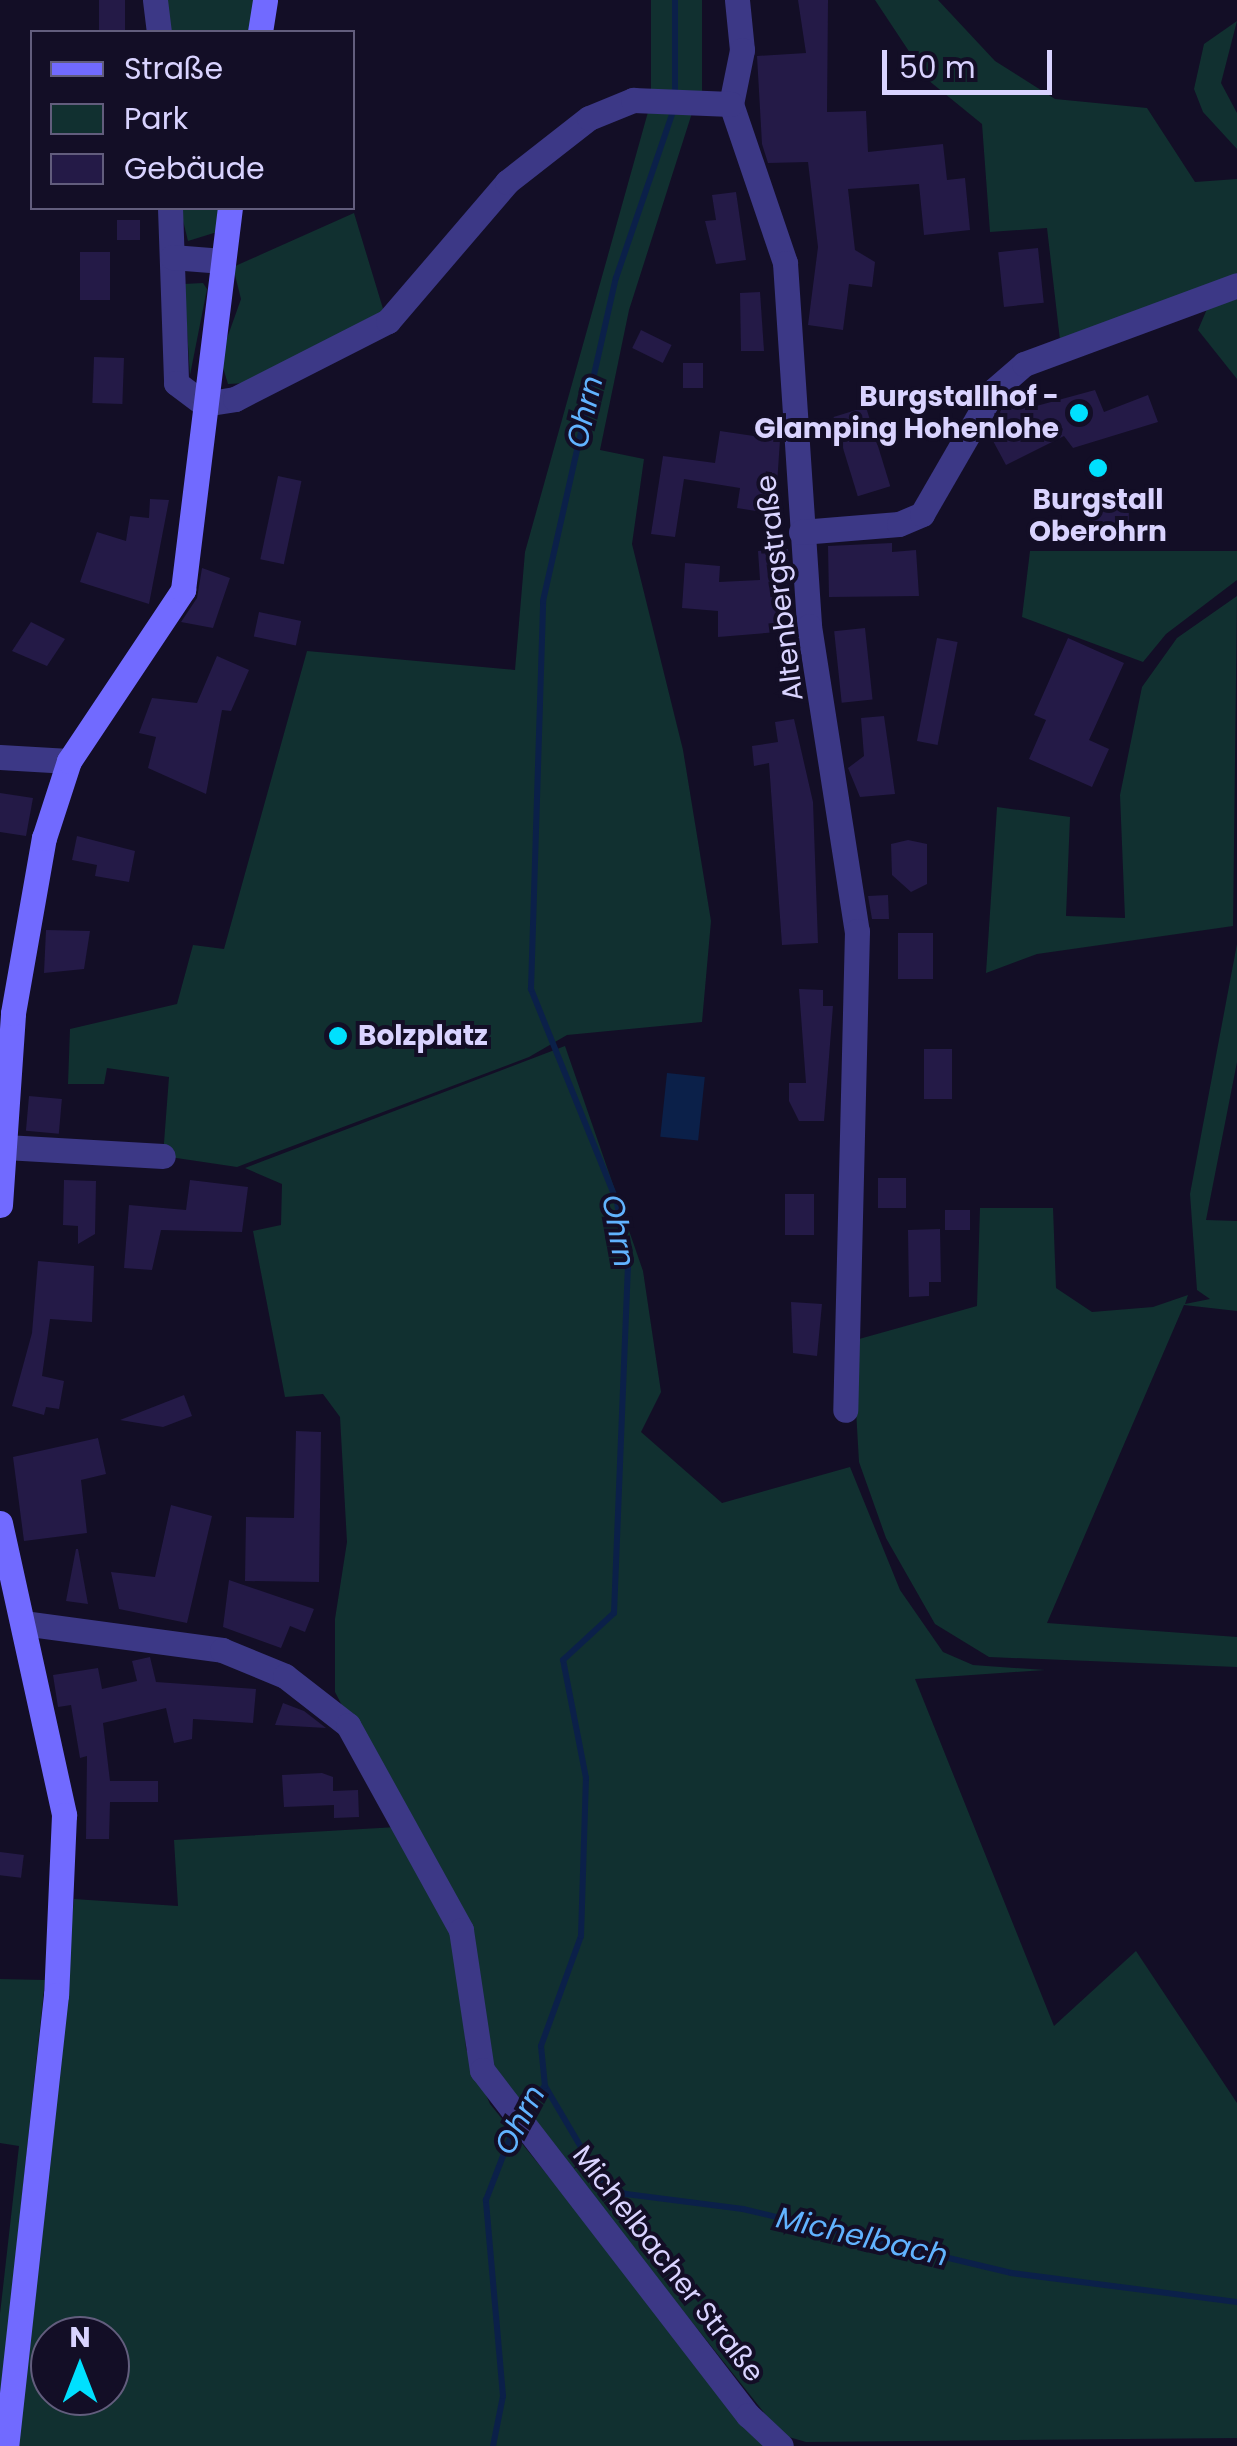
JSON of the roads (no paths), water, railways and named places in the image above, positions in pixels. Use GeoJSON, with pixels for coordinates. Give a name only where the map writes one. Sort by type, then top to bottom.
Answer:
{"type":"FeatureCollection","features":[{"type":"Feature","properties":{"kind":"main road"},"geometry":{"type":"LineString","coordinates":[[260,30],[265,0]]}},
{"type":"Feature","properties":{"kind":"main road"},"geometry":{"type":"LineString","coordinates":[[0,1204],[13,1012],[44,838],[69,761],[183,590],[230,210]]}},
{"type":"Feature","properties":{"kind":"main road"},"geometry":{"type":"LineString","coordinates":[[0,1522],[3,1552],[23,1623],[64,1815],[56,1994],[6,2446]]}},
{"type":"Feature","properties":{"kind":"street"},"geometry":{"type":"LineString","coordinates":[[155,0],[160,30]]}},
{"type":"Feature","properties":{"kind":"street"},"geometry":{"type":"LineString","coordinates":[[170,210],[176,383],[204,404],[296,372],[388,320],[548,142],[633,100],[731,104],[742,50],[737,0]]}},
{"type":"Feature","properties":{"kind":"street","name":"Altenbergstraße"},"geometry":{"type":"LineString","coordinates":[[731,104],[786,262],[801,532],[856,931],[846,1410]]}},
{"type":"Feature","properties":{"kind":"street"},"geometry":{"type":"LineString","coordinates":[[172,257],[223,261]]}},
{"type":"Feature","properties":{"kind":"street"},"geometry":{"type":"LineString","coordinates":[[801,532],[899,524],[922,514],[994,391],[1024,364],[1237,285]]}},
{"type":"Feature","properties":{"kind":"street"},"geometry":{"type":"LineString","coordinates":[[0,757],[69,761]]}},
{"type":"Feature","properties":{"kind":"street"},"geometry":{"type":"LineString","coordinates":[[5,1147],[162,1156]]}},
{"type":"Feature","properties":{"kind":"street","name":"Michelbacher Straße"},"geometry":{"type":"LineString","coordinates":[[23,1623],[222,1650],[324,1700],[348,1725],[448,1898],[461,1930],[473,2044],[502,2103],[780,2446]]}},
{"type":"Feature","properties":{"kind":"water"},"geometry":{"type":"Polygon","coordinates":[[[667,1073],[705,1077],[698,1141],[660,1137],[667,1073]]]}},
{"type":"Feature","properties":{"kind":"waterway","name":"Ohrn"},"geometry":{"type":"LineString","coordinates":[[675,0],[675,96]]}},
{"type":"Feature","properties":{"kind":"waterway","name":"Ohrn"},"geometry":{"type":"LineString","coordinates":[[522,2115],[545,2086],[541,2046],[581,1936],[586,1778],[563,1660],[614,1613],[628,1268],[617,1202],[531,989],[543,601],[616,278],[674,109]]}},
{"type":"Feature","properties":{"kind":"waterway","name":"Michelbach"},"geometry":{"type":"LineString","coordinates":[[545,2086],[604,2186],[626,2194],[743,2209],[1011,2273],[1237,2302]]}},
{"type":"Feature","properties":{"kind":"waterway","name":"Ohrn"},"geometry":{"type":"LineString","coordinates":[[493,2446],[503,2396],[486,2200],[515,2125]]}},
{"type":"Feature","properties":{"kind":"place","name":"Burgstallhof - Glamping Hohenlohe"},"geometry":{"type":"Point","coordinates":[1079,413]}},
{"type":"Feature","properties":{"kind":"place","name":"Burgstall Oberohrn"},"geometry":{"type":"Point","coordinates":[1098,468]}},
{"type":"Feature","properties":{"kind":"place","name":"Bolzplatz"},"geometry":{"type":"Point","coordinates":[338,1036]}}]}
